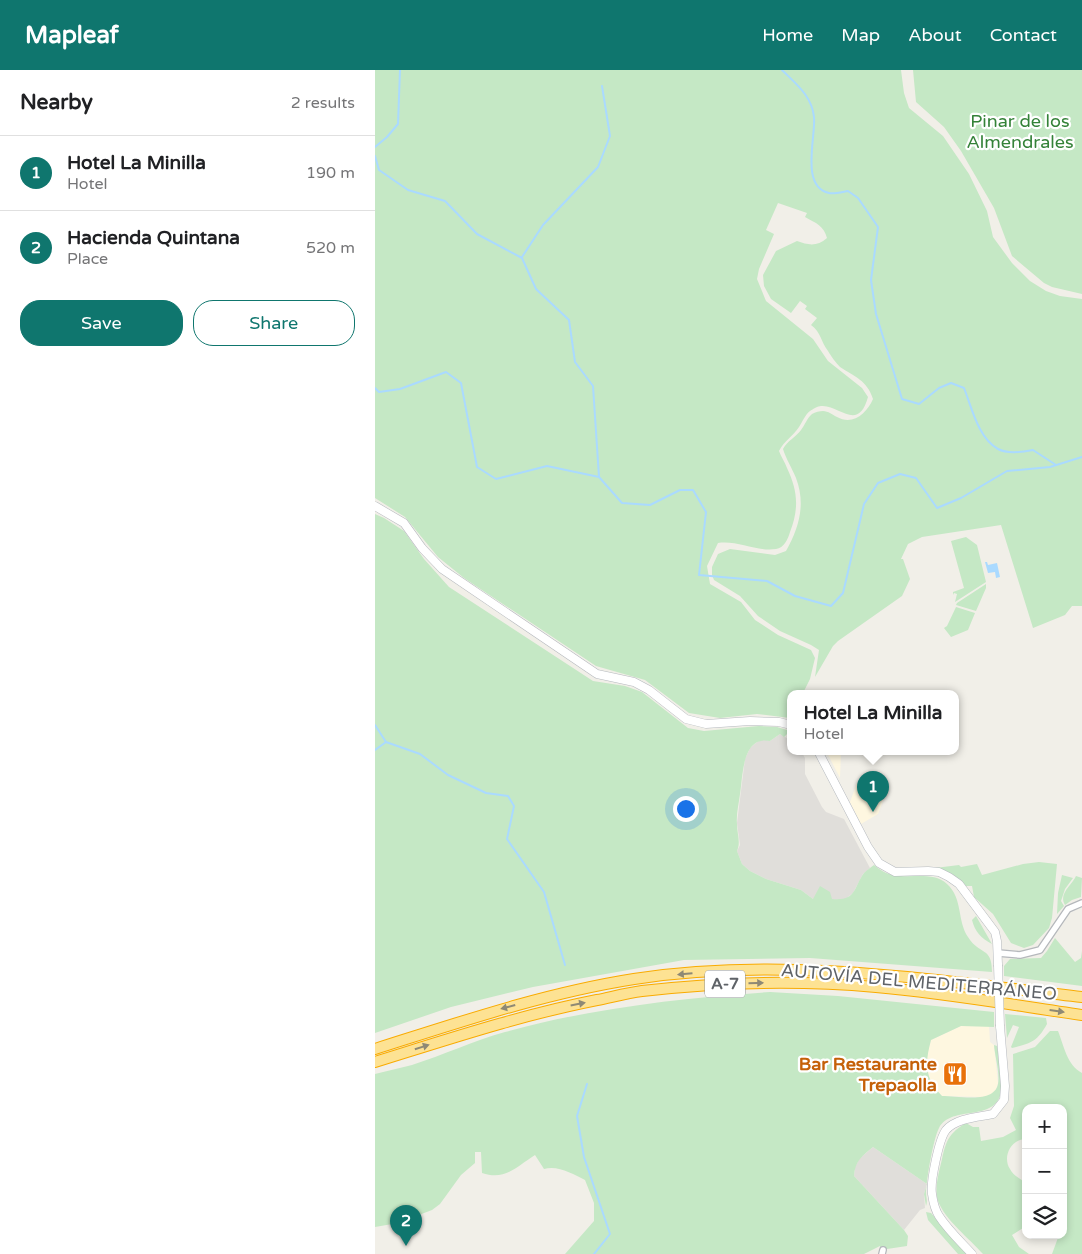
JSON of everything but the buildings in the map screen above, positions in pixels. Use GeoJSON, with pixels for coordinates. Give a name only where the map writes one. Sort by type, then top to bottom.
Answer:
{"type":"FeatureCollection","features":[{"type":"Feature","properties":{"kind":"highway","name":"AUTOVÍA DEL MEDITERRÁNEO"},"geometry":{"type":"LineString","coordinates":[[375,1049],[485,1014],[585,988],[636,979],[724,970],[789,969],[847,973],[924,979],[1082,997]]}},
{"type":"Feature","properties":{"kind":"highway","name":"AUTOVÍA DEL MEDITERRÁNEO"},"geometry":{"type":"LineString","coordinates":[[375,1062],[551,1009],[641,992],[728,984],[800,983],[875,987],[1082,1015]]}},
{"type":"Feature","properties":{"kind":"main road"},"geometry":{"type":"LineString","coordinates":[[375,506],[404,523],[422,548],[442,569],[597,674],[634,682],[649,690],[687,719],[706,724],[759,721],[779,722],[787,725]]}},
{"type":"Feature","properties":{"kind":"main road"},"geometry":{"type":"LineString","coordinates":[[820,755],[868,847],[879,863],[895,872],[939,872],[949,877],[959,884],[995,932],[998,953],[1000,1026],[1005,1086],[1004,1100],[993,1114],[967,1119],[956,1123],[946,1130],[939,1149],[931,1193],[939,1216],[972,1254]]}},
{"type":"Feature","properties":{"kind":"street"},"geometry":{"type":"LineString","coordinates":[[998,953],[1020,954],[1040,950],[1068,909],[1082,903]]}},
{"type":"Feature","properties":{"kind":"shaded area"},"geometry":{"type":"Polygon","coordinates":[[[780,734],[787,738],[787,755],[803,755],[805,774],[822,807],[826,812],[844,819],[870,868],[863,874],[853,893],[844,900],[813,899],[801,890],[766,879],[750,871],[742,864],[737,851],[740,845],[737,823],[745,759],[750,748],[757,742],[763,739],[770,741],[780,734]]]}},
{"type":"Feature","properties":{"kind":"shaded area"},"geometry":{"type":"Polygon","coordinates":[[[828,755],[841,755],[840,778],[828,755]]]}},
{"type":"Feature","properties":{"kind":"shaded area"},"geometry":{"type":"Polygon","coordinates":[[[857,783],[868,787],[867,789],[881,796],[883,801],[878,814],[861,824],[850,802],[857,783]]]}},
{"type":"Feature","properties":{"kind":"shaded area"},"geometry":{"type":"Polygon","coordinates":[[[961,1026],[989,1026],[990,1042],[994,1045],[998,1083],[996,1091],[991,1095],[984,1097],[942,1096],[935,1089],[929,1078],[926,1058],[931,1040],[961,1026]]]}},
{"type":"Feature","properties":{"kind":"shaded area"},"geometry":{"type":"Polygon","coordinates":[[[873,1147],[927,1184],[924,1194],[925,1208],[920,1210],[904,1230],[854,1176],[855,1167],[859,1159],[873,1147]]]}},
{"type":"Feature","properties":{"kind":"green space"},"geometry":{"type":"Polygon","coordinates":[[[375,70],[901,70],[904,93],[909,108],[943,136],[969,174],[987,211],[993,237],[1012,263],[1030,281],[1046,291],[1060,296],[1082,299],[1082,606],[1072,606],[1065,615],[1033,628],[1001,525],[922,537],[908,544],[901,559],[903,559],[910,579],[902,596],[838,641],[833,646],[815,677],[819,650],[780,631],[758,616],[740,596],[714,580],[712,575],[712,567],[718,554],[730,549],[775,555],[786,551],[798,525],[801,506],[796,478],[783,449],[797,435],[810,416],[815,413],[823,411],[843,419],[854,419],[867,409],[873,399],[864,383],[840,367],[832,357],[817,331],[811,325],[817,318],[805,309],[807,306],[800,301],[791,313],[771,299],[764,286],[763,275],[776,251],[797,241],[812,244],[820,243],[827,238],[822,228],[805,217],[807,213],[778,203],[766,230],[774,234],[759,269],[757,279],[766,301],[813,339],[828,361],[862,388],[868,397],[864,408],[859,413],[853,415],[828,407],[820,406],[813,409],[807,414],[797,430],[783,444],[779,451],[791,476],[796,508],[793,524],[783,545],[776,549],[762,549],[732,543],[718,543],[707,566],[710,584],[741,602],[755,620],[778,635],[811,650],[815,658],[810,679],[804,690],[787,690],[787,718],[757,714],[720,718],[689,713],[645,680],[596,666],[464,578],[438,557],[405,517],[375,498],[375,70]]]}},
{"type":"Feature","properties":{"kind":"green space","name":"Pinar de los Almendrales"},"geometry":{"type":"Polygon","coordinates":[[[913,70],[1082,70],[1082,294],[1052,287],[1044,283],[1012,256],[994,208],[961,151],[944,127],[916,102],[913,70]]]}},
{"type":"Feature","properties":{"kind":"green space"},"geometry":{"type":"Polygon","coordinates":[[[375,514],[404,531],[424,559],[449,587],[593,681],[625,686],[642,692],[688,728],[704,731],[759,726],[777,727],[787,730],[787,734],[784,737],[780,734],[770,741],[761,741],[754,744],[746,758],[737,816],[739,841],[737,851],[742,864],[750,871],[766,879],[801,890],[813,899],[820,886],[830,892],[832,899],[850,896],[864,873],[874,865],[883,872],[891,874],[900,876],[928,876],[941,880],[947,884],[955,896],[962,924],[968,937],[972,943],[990,958],[992,972],[810,958],[684,960],[533,987],[451,1007],[375,1033],[375,514]]]}},
{"type":"Feature","properties":{"kind":"green space"},"geometry":{"type":"Polygon","coordinates":[[[966,537],[977,545],[986,582],[955,602],[957,594],[954,593],[953,595],[953,592],[964,588],[951,541],[966,537]]]}},
{"type":"Feature","properties":{"kind":"green space"},"geometry":{"type":"Polygon","coordinates":[[[986,584],[976,611],[956,605],[957,603],[986,584]]]}},
{"type":"Feature","properties":{"kind":"green space"},"geometry":{"type":"Polygon","coordinates":[[[956,607],[975,613],[968,630],[951,637],[944,628],[947,626],[956,607]]]}},
{"type":"Feature","properties":{"kind":"green space"},"geometry":{"type":"Polygon","coordinates":[[[1039,862],[1057,864],[1052,918],[1049,928],[1033,945],[1024,948],[1011,943],[993,914],[974,897],[972,886],[966,886],[952,875],[935,868],[977,864],[982,875],[1023,864],[1039,862]]]}},
{"type":"Feature","properties":{"kind":"green space"},"geometry":{"type":"Polygon","coordinates":[[[1062,875],[1073,878],[1065,889],[1061,901],[1064,906],[1057,914],[1058,893],[1062,875]]]}},
{"type":"Feature","properties":{"kind":"green space"},"geometry":{"type":"Polygon","coordinates":[[[1076,876],[1082,878],[1081,897],[1065,905],[1063,901],[1064,893],[1076,876]]]}},
{"type":"Feature","properties":{"kind":"green space"},"geometry":{"type":"Polygon","coordinates":[[[976,916],[992,944],[982,937],[975,928],[972,920],[976,916]]]}},
{"type":"Feature","properties":{"kind":"green space"},"geometry":{"type":"Polygon","coordinates":[[[1055,938],[1075,962],[1081,958],[1082,951],[1082,986],[1004,976],[1004,966],[1010,959],[1041,958],[1055,938]]]}},
{"type":"Feature","properties":{"kind":"green space"},"geometry":{"type":"Polygon","coordinates":[[[770,992],[838,996],[994,1012],[994,1027],[961,1026],[931,1040],[927,1070],[932,1083],[942,1096],[975,1098],[983,1097],[995,1090],[998,1084],[998,1075],[994,1045],[997,1046],[1002,1087],[997,1101],[991,1107],[982,1111],[953,1117],[945,1121],[939,1128],[927,1184],[873,1147],[862,1156],[856,1166],[854,1176],[904,1230],[908,1236],[907,1246],[887,1249],[880,1246],[864,1254],[565,1254],[594,1221],[594,1203],[585,1180],[560,1169],[544,1169],[535,1155],[510,1172],[497,1175],[482,1173],[481,1152],[475,1152],[475,1163],[461,1175],[440,1204],[432,1210],[398,1223],[375,1227],[375,1074],[412,1065],[505,1032],[571,1016],[703,997],[770,992]]]}},
{"type":"Feature","properties":{"kind":"green space"},"geometry":{"type":"Polygon","coordinates":[[[1005,1014],[1046,1018],[1047,1024],[1040,1035],[1033,1041],[1012,1048],[1019,1027],[1013,1025],[1007,1038],[1005,1014]]]}},
{"type":"Feature","properties":{"kind":"green space"},"geometry":{"type":"Polygon","coordinates":[[[1050,1031],[1058,1031],[1069,1060],[1082,1073],[1082,1254],[1052,1254],[1058,1239],[1067,1239],[1067,1104],[1022,1104],[1022,1140],[1012,1145],[1007,1159],[1011,1171],[1022,1180],[1022,1229],[1012,1235],[1019,1247],[1029,1254],[983,1254],[946,1215],[938,1201],[937,1180],[945,1147],[952,1134],[966,1123],[973,1127],[979,1127],[981,1141],[1003,1137],[1016,1130],[1010,1118],[1014,1106],[1013,1054],[1035,1047],[1050,1031]]]}},
{"type":"Feature","properties":{"kind":"green space"},"geometry":{"type":"Polygon","coordinates":[[[927,1185],[927,1202],[926,1206],[924,1194],[927,1185]]]}},
{"type":"Feature","properties":{"kind":"green space"},"geometry":{"type":"Polygon","coordinates":[[[926,1212],[931,1213],[967,1254],[958,1254],[928,1220],[926,1212]]]}},
{"type":"Feature","properties":{"kind":"water"},"geometry":{"type":"Polygon","coordinates":[[[985,562],[988,565],[997,563],[1000,577],[996,578],[995,572],[988,573],[985,562]]]}},
{"type":"Feature","properties":{"kind":"waterway"},"geometry":{"type":"LineString","coordinates":[[375,147],[398,124],[400,70]]}},
{"type":"Feature","properties":{"kind":"waterway"},"geometry":{"type":"LineString","coordinates":[[782,70],[803,91],[813,110],[814,126],[811,160],[815,181],[820,189],[829,193],[848,191],[858,198],[878,227],[871,280],[876,314],[902,399],[919,404],[939,388],[951,383],[964,388],[977,422],[985,438],[991,444],[1006,452],[1033,450],[1056,465]]}},
{"type":"Feature","properties":{"kind":"waterway"},"geometry":{"type":"LineString","coordinates":[[522,257],[543,225],[598,167],[610,136],[602,86]]}},
{"type":"Feature","properties":{"kind":"waterway"},"geometry":{"type":"LineString","coordinates":[[375,156],[379,170],[408,190],[445,201],[477,234],[522,258],[536,289],[569,320],[575,362],[593,386],[599,477]]}},
{"type":"Feature","properties":{"kind":"waterway"},"geometry":{"type":"LineString","coordinates":[[375,388],[379,392],[400,389],[446,372],[461,383],[477,467],[496,479],[547,466],[599,477],[622,503],[650,505],[680,490],[693,490],[706,512],[699,575],[767,581],[795,596],[831,606],[843,593],[864,504],[878,483],[900,474],[916,478],[937,508],[961,498],[1007,471],[1050,467],[1082,457]]}},
{"type":"Feature","properties":{"kind":"waterway"},"geometry":{"type":"LineString","coordinates":[[375,725],[386,742]]}},
{"type":"Feature","properties":{"kind":"waterway"},"geometry":{"type":"LineString","coordinates":[[375,750],[386,742],[420,754],[448,775],[486,793],[508,796],[514,806],[507,839],[544,892],[565,965]]}},
{"type":"Feature","properties":{"kind":"waterway"},"geometry":{"type":"LineString","coordinates":[[587,1084],[577,1116],[584,1157],[610,1234],[594,1254]]}},
{"type":"Feature","properties":{"kind":"place","name":"Hotel La Minilla"},"geometry":{"type":"Point","coordinates":[873,812]}},
{"type":"Feature","properties":{"kind":"place","name":"Bar Restaurante Trepaolla"},"geometry":{"type":"Point","coordinates":[955,1074]}},
{"type":"Feature","properties":{"kind":"place","name":"Hacienda Quintana"},"geometry":{"type":"Point","coordinates":[406,1246]}}]}
